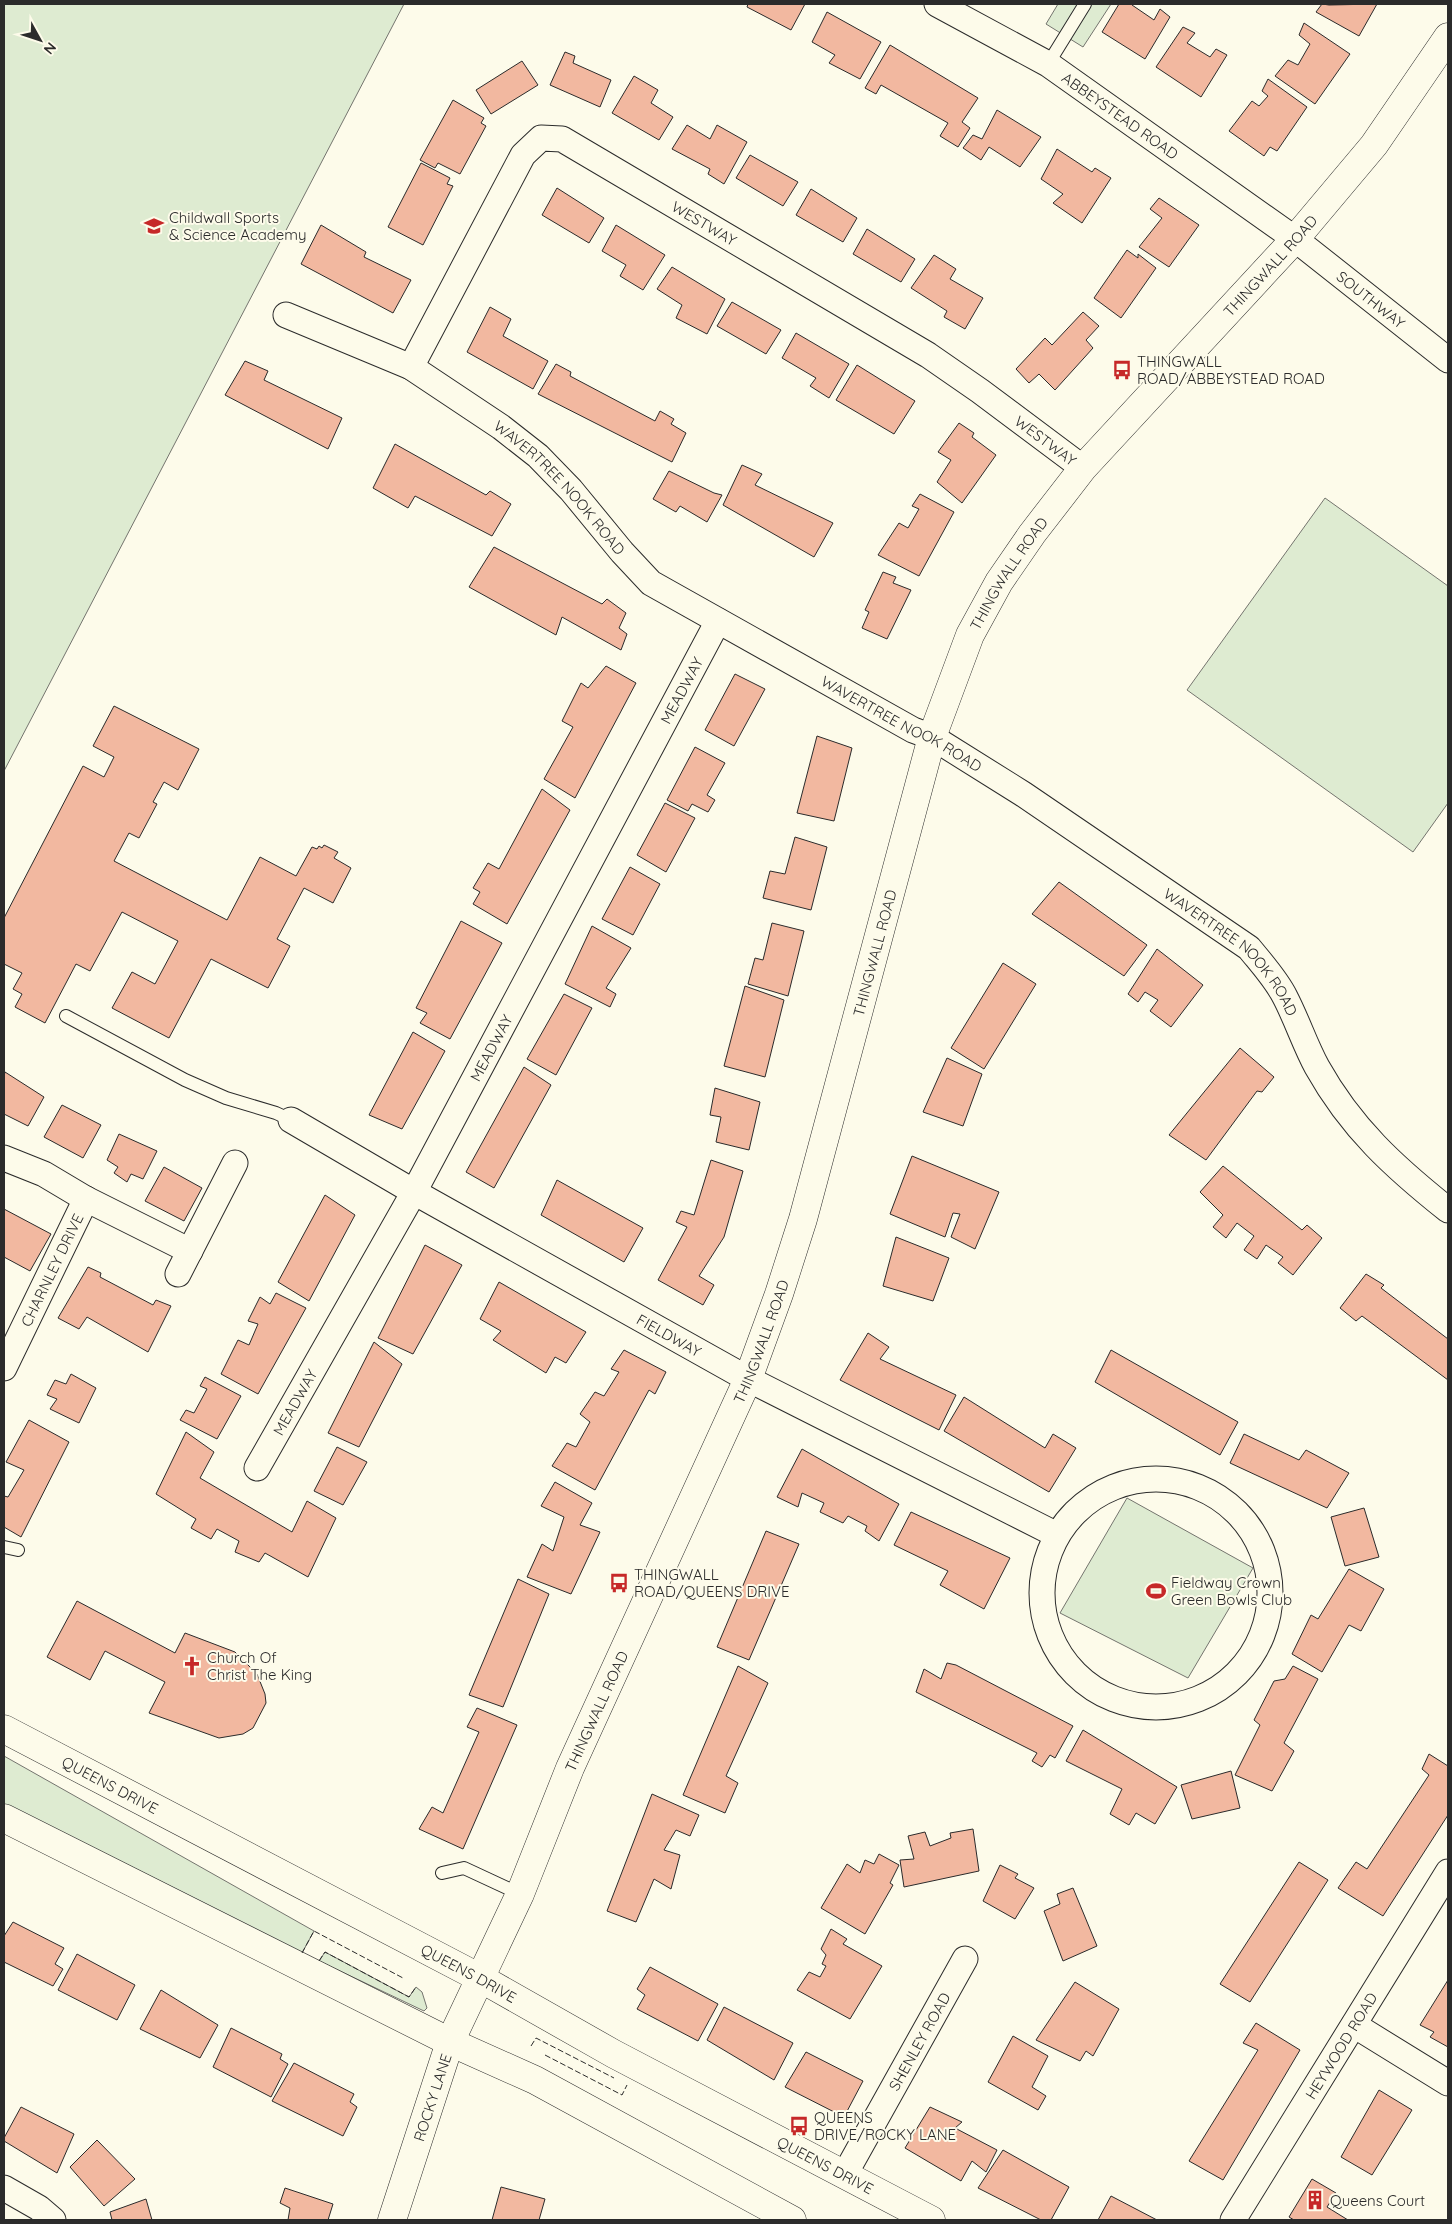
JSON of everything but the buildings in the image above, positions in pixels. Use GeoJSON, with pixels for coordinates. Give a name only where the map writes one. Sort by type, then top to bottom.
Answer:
{"type":"FeatureCollection","features":[{"type":"Feature","properties":{"kind":"main road","name":"THINGWALL ROAD"},"geometry":{"type":"LineString","coordinates":[[480,1978],[520,1894],[570,1768],[748,1379],[779,1294],[803,1220],[932,737],[970,635],[999,582],[1032,534],[1083,468],[1295,239],[1374,145],[1448,37]]}},
{"type":"Feature","properties":{"kind":"main road","name":"QUEENS DRIVE"},"geometry":{"type":"LineString","coordinates":[[4,1729],[480,1978],[614,2054],[931,2220]]}},
{"type":"Feature","properties":{"kind":"main road"},"geometry":{"type":"LineString","coordinates":[[4,1818],[450,2042],[535,2080],[792,2220]]}},
{"type":"Feature","properties":{"kind":"main road","name":"ROCKY LANE"},"geometry":{"type":"LineString","coordinates":[[392,2220],[450,2042],[480,1978]]}},
{"type":"Feature","properties":{"kind":"street","name":"ABBEYSTEAD ROAD"},"geometry":{"type":"LineString","coordinates":[[937,4],[1048,64],[1295,239]]}},
{"type":"Feature","properties":{"kind":"street","name":"WESTWAY"},"geometry":{"type":"LineString","coordinates":[[411,367],[524,155],[541,138],[562,139],[928,355],[980,391],[1083,468]]}},
{"type":"Feature","properties":{"kind":"street","name":"SOUTHWAY"},"geometry":{"type":"LineString","coordinates":[[1295,239],[1448,360]]}},
{"type":"Feature","properties":{"kind":"street","name":"WAVERTREE NOOK ROAD"},"geometry":{"type":"LineString","coordinates":[[286,315],[411,367],[501,426],[538,456],[571,490],[622,552],[651,583],[913,730],[932,737],[1023,794],[1249,948],[1270,972],[1285,996],[1316,1066],[1346,1114],[1377,1149],[1448,1210]]}},
{"type":"Feature","properties":{"kind":"street","name":"MEADWAY"},"geometry":{"type":"LineString","coordinates":[[257,1468],[414,1192],[718,622]]}},
{"type":"Feature","properties":{"kind":"street","name":"FIELDWAY"},"geometry":{"type":"LineString","coordinates":[[290,1120],[414,1192],[748,1379],[1057,1535]]}},
{"type":"Feature","properties":{"kind":"street","name":"CHARNLEY DRIVE"},"geometry":{"type":"LineString","coordinates":[[4,1158],[44,1174],[86,1199],[190,1251]]}},
{"type":"Feature","properties":{"kind":"street"},"geometry":{"type":"LineString","coordinates":[[178,1274],[235,1163]]}},
{"type":"Feature","properties":{"kind":"street","name":"CHARNLEY DRIVE"},"geometry":{"type":"LineString","coordinates":[[4,1368],[86,1199]]}},
{"type":"Feature","properties":{"kind":"street"},"geometry":{"type":"LineString","coordinates":[[1154,1478],[1173,1480],[1192,1484],[1227,1502],[1253,1531],[1268,1567],[1270,1606],[1259,1644],[1238,1674],[1208,1695],[1182,1704],[1173,1706],[1136,1706],[1102,1694],[1073,1672],[1052,1642],[1042,1606],[1044,1570],[1057,1535],[1082,1505],[1115,1485],[1154,1478]]}},
{"type":"Feature","properties":{"kind":"street","name":"HEYWOOD ROAD"},"geometry":{"type":"LineString","coordinates":[[1233,2220],[1448,1872]]}},
{"type":"Feature","properties":{"kind":"street","name":"SHENLEY ROAD"},"geometry":{"type":"LineString","coordinates":[[845,2174],[965,1960]]}},
{"type":"Feature","properties":{"kind":"street"},"geometry":{"type":"LineString","coordinates":[[1354,2025],[1448,2082]]}},
{"type":"Feature","properties":{"kind":"street"},"geometry":{"type":"LineString","coordinates":[[4,2188],[39,2208],[53,2220]]}},
{"type":"Feature","properties":{"kind":"lane"},"geometry":{"type":"LineString","coordinates":[[1048,64],[1085,4]]}},
{"type":"Feature","properties":{"kind":"lane"},"geometry":{"type":"LineString","coordinates":[[66,1016],[185,1080],[226,1098],[276,1113],[290,1120]]}},
{"type":"Feature","properties":{"kind":"lane"},"geometry":{"type":"LineString","coordinates":[[4,1547],[18,1550]]}},
{"type":"Feature","properties":{"kind":"lane"},"geometry":{"type":"LineString","coordinates":[[442,1874],[464,1868],[520,1894]]}},
{"type":"Feature","properties":{"kind":"green space","name":"Childwall Sports & Science Academy"},"geometry":{"type":"Polygon","coordinates":[[[4,4],[404,4],[4,771],[4,4]]]}},
{"type":"Feature","properties":{"kind":"green space"},"geometry":{"type":"Polygon","coordinates":[[[1058,4],[1111,4],[1083,47],[1046,24],[1058,4]]]}},
{"type":"Feature","properties":{"kind":"green space"},"geometry":{"type":"Polygon","coordinates":[[[1325,498],[1448,586],[1448,803],[1413,852],[1187,690],[1325,498]]]}},
{"type":"Feature","properties":{"kind":"green space","name":"Fieldway Crown Green Bowls Club"},"geometry":{"type":"Polygon","coordinates":[[[1127,1498],[1253,1568],[1188,1678],[1060,1613],[1127,1498]]]}},
{"type":"Feature","properties":{"kind":"green space"},"geometry":{"type":"Polygon","coordinates":[[[4,1756],[314,1931],[302,1953],[4,1805],[4,1756]]]}},
{"type":"Feature","properties":{"kind":"green space"},"geometry":{"type":"Polygon","coordinates":[[[325,1952],[409,1997],[416,1987],[422,1992],[427,2008],[424,2011],[319,1961],[325,1952]]]}},
{"type":"Feature","properties":{"kind":"fence"},"geometry":{"type":"LineString","coordinates":[[302,1953],[314,1931],[403,1978]]}},
{"type":"Feature","properties":{"kind":"fence"},"geometry":{"type":"LineString","coordinates":[[319,1961],[325,1952],[409,1997],[416,1987]]}},
{"type":"Feature","properties":{"kind":"fence"},"geometry":{"type":"LineString","coordinates":[[531,2046],[536,2038],[614,2078]]}},
{"type":"Feature","properties":{"kind":"fence"},"geometry":{"type":"LineString","coordinates":[[545,2055],[622,2095],[627,2085]]}},
{"type":"Feature","properties":{"kind":"place","name":"Childwall Sports & Science Academy"},"geometry":{"type":"Point","coordinates":[154,226]}},
{"type":"Feature","properties":{"kind":"place","name":"THINGWALL ROAD/ABBEYSTEAD ROAD"},"geometry":{"type":"Point","coordinates":[1122,370]}},
{"type":"Feature","properties":{"kind":"place","name":"THINGWALL ROAD/QUEENS DRIVE"},"geometry":{"type":"Point","coordinates":[619,1583]}},
{"type":"Feature","properties":{"kind":"place","name":"Fieldway Crown Green Bowls Club"},"geometry":{"type":"Point","coordinates":[1156,1591]}},
{"type":"Feature","properties":{"kind":"place","name":"Church Of Christ The King"},"geometry":{"type":"Point","coordinates":[192,1666]}},
{"type":"Feature","properties":{"kind":"place","name":"QUEENS DRIVE/ROCKY LANE"},"geometry":{"type":"Point","coordinates":[799,2126]}},
{"type":"Feature","properties":{"kind":"place","name":"Queens Court"},"geometry":{"type":"Point","coordinates":[1315,2200]}}]}
